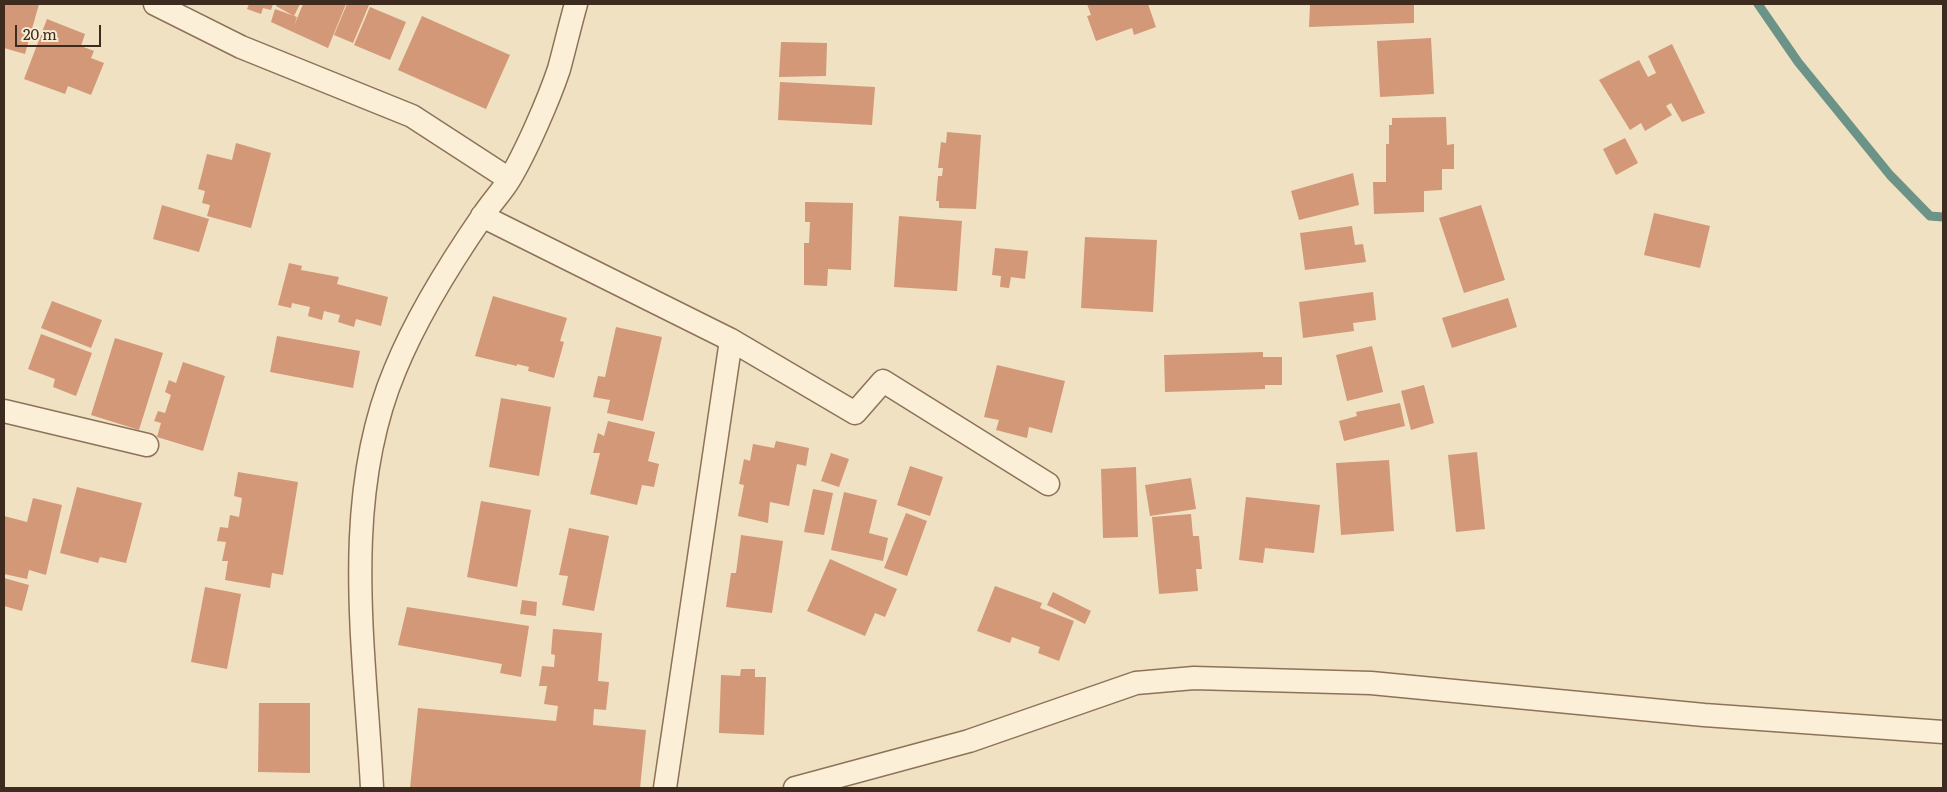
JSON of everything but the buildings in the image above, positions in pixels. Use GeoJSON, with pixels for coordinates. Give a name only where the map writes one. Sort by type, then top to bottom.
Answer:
{"type":"FeatureCollection","features":[{"type":"Feature","properties":{"kind":"street"},"geometry":{"type":"LineString","coordinates":[[155,4],[241,47],[412,116],[509,179]]}},
{"type":"Feature","properties":{"kind":"street"},"geometry":{"type":"LineString","coordinates":[[372,788],[360,609],[362,528],[371,440],[395,369],[435,290],[482,216],[509,179],[558,70],[576,4]]}},
{"type":"Feature","properties":{"kind":"street"},"geometry":{"type":"LineString","coordinates":[[482,216],[731,340],[855,413],[883,381],[1048,484]]}},
{"type":"Feature","properties":{"kind":"street"},"geometry":{"type":"LineString","coordinates":[[665,788],[731,340]]}},
{"type":"Feature","properties":{"kind":"street"},"geometry":{"type":"LineString","coordinates":[[4,411],[147,445]]}},
{"type":"Feature","properties":{"kind":"street"},"geometry":{"type":"LineString","coordinates":[[795,788],[969,740],[1136,683],[1194,678],[1371,683],[1704,715],[1943,732]]}},
{"type":"Feature","properties":{"kind":"waterway"},"geometry":{"type":"LineString","coordinates":[[1758,4],[1798,62],[1890,175],[1930,216],[1943,217]]}}]}
